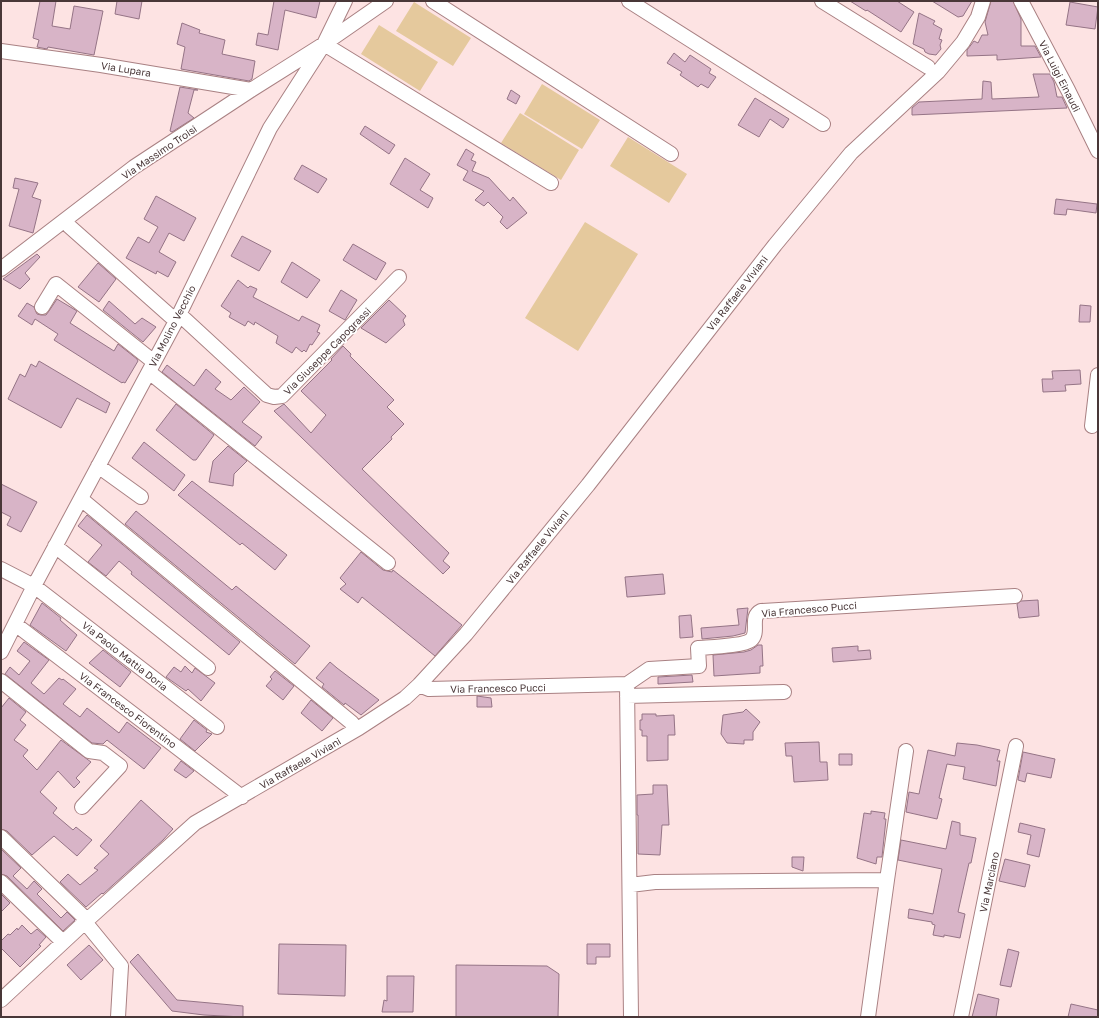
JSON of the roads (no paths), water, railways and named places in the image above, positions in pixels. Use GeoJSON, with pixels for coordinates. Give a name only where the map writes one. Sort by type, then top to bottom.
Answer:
{"type":"FeatureCollection","features":[{"type":"Feature","properties":{"kind":"street","name":"Via Molino Vecchio"},"geometry":{"type":"LineString","coordinates":[[1,652],[80,499],[178,318],[270,128],[324,44],[345,1]]}},
{"type":"Feature","properties":{"kind":"street","name":"Via Massimo Troisi"},"geometry":{"type":"LineString","coordinates":[[1,269],[134,168],[324,44],[386,1]]}},
{"type":"Feature","properties":{"kind":"street"},"geometry":{"type":"LineString","coordinates":[[433,1],[671,154]]}},
{"type":"Feature","properties":{"kind":"street"},"geometry":{"type":"LineString","coordinates":[[629,1],[823,124]]}},
{"type":"Feature","properties":{"kind":"street"},"geometry":{"type":"LineString","coordinates":[[822,1],[928,67]]}},
{"type":"Feature","properties":{"kind":"street","name":"Via Raffaele Viviani"},"geometry":{"type":"LineString","coordinates":[[1,1000],[195,823],[359,728],[405,698],[418,685],[466,634],[574,502],[775,245],[851,153],[938,72],[963,42],[978,17],[983,1]]}},
{"type":"Feature","properties":{"kind":"street","name":"Via Luigi Einaudi"},"geometry":{"type":"LineString","coordinates":[[1021,1],[1068,90],[1098,152]]}},
{"type":"Feature","properties":{"kind":"street"},"geometry":{"type":"LineString","coordinates":[[324,44],[551,183]]}},
{"type":"Feature","properties":{"kind":"street","name":"Via Lupara"},"geometry":{"type":"LineString","coordinates":[[1,51],[101,65],[252,90]]}},
{"type":"Feature","properties":{"kind":"street","name":"Via Giuseppe Capograssi"},"geometry":{"type":"LineString","coordinates":[[69,226],[267,395],[274,397],[282,396],[399,277]]}},
{"type":"Feature","properties":{"kind":"street"},"geometry":{"type":"LineString","coordinates":[[42,307],[56,284],[152,367],[388,564]]}},
{"type":"Feature","properties":{"kind":"street"},"geometry":{"type":"LineString","coordinates":[[1092,426],[1098,375]]}},
{"type":"Feature","properties":{"kind":"street"},"geometry":{"type":"LineString","coordinates":[[98,466],[141,497]]}},
{"type":"Feature","properties":{"kind":"street"},"geometry":{"type":"LineString","coordinates":[[80,499],[352,723]]}},
{"type":"Feature","properties":{"kind":"street"},"geometry":{"type":"LineString","coordinates":[[56,546],[208,668]]}},
{"type":"Feature","properties":{"kind":"street","name":"Via Paolo Mattia Doria"},"geometry":{"type":"LineString","coordinates":[[1,569],[34,586],[217,727]]}},
{"type":"Feature","properties":{"kind":"street","name":"Via Francesco Pucci"},"geometry":{"type":"LineString","coordinates":[[627,690],[649,669],[699,666],[698,648],[739,644],[750,641],[753,637],[754,619],[757,613],[761,611],[1015,596]]}},
{"type":"Feature","properties":{"kind":"street","name":"Via Francesco Fiorentino"},"geometry":{"type":"LineString","coordinates":[[15,624],[242,797]]}},
{"type":"Feature","properties":{"kind":"street"},"geometry":{"type":"LineString","coordinates":[[1,681],[89,751],[103,753],[120,766],[82,807]]}},
{"type":"Feature","properties":{"kind":"street","name":"Via Francesco Pucci"},"geometry":{"type":"LineString","coordinates":[[418,685],[429,689],[784,692]]}},
{"type":"Feature","properties":{"kind":"street"},"geometry":{"type":"LineString","coordinates":[[627,690],[631,1017]]}},
{"type":"Feature","properties":{"kind":"street","name":"Via Marciano"},"geometry":{"type":"LineString","coordinates":[[960,1017],[1016,746]]}},
{"type":"Feature","properties":{"kind":"street"},"geometry":{"type":"LineString","coordinates":[[868,1017],[906,751]]}},
{"type":"Feature","properties":{"kind":"street"},"geometry":{"type":"LineString","coordinates":[[1,837],[86,921],[121,966],[118,1017]]}},
{"type":"Feature","properties":{"kind":"street"},"geometry":{"type":"LineString","coordinates":[[630,885],[655,882],[887,880]]}},
{"type":"Feature","properties":{"kind":"street"},"geometry":{"type":"LineString","coordinates":[[1,882],[63,942]]}}]}
